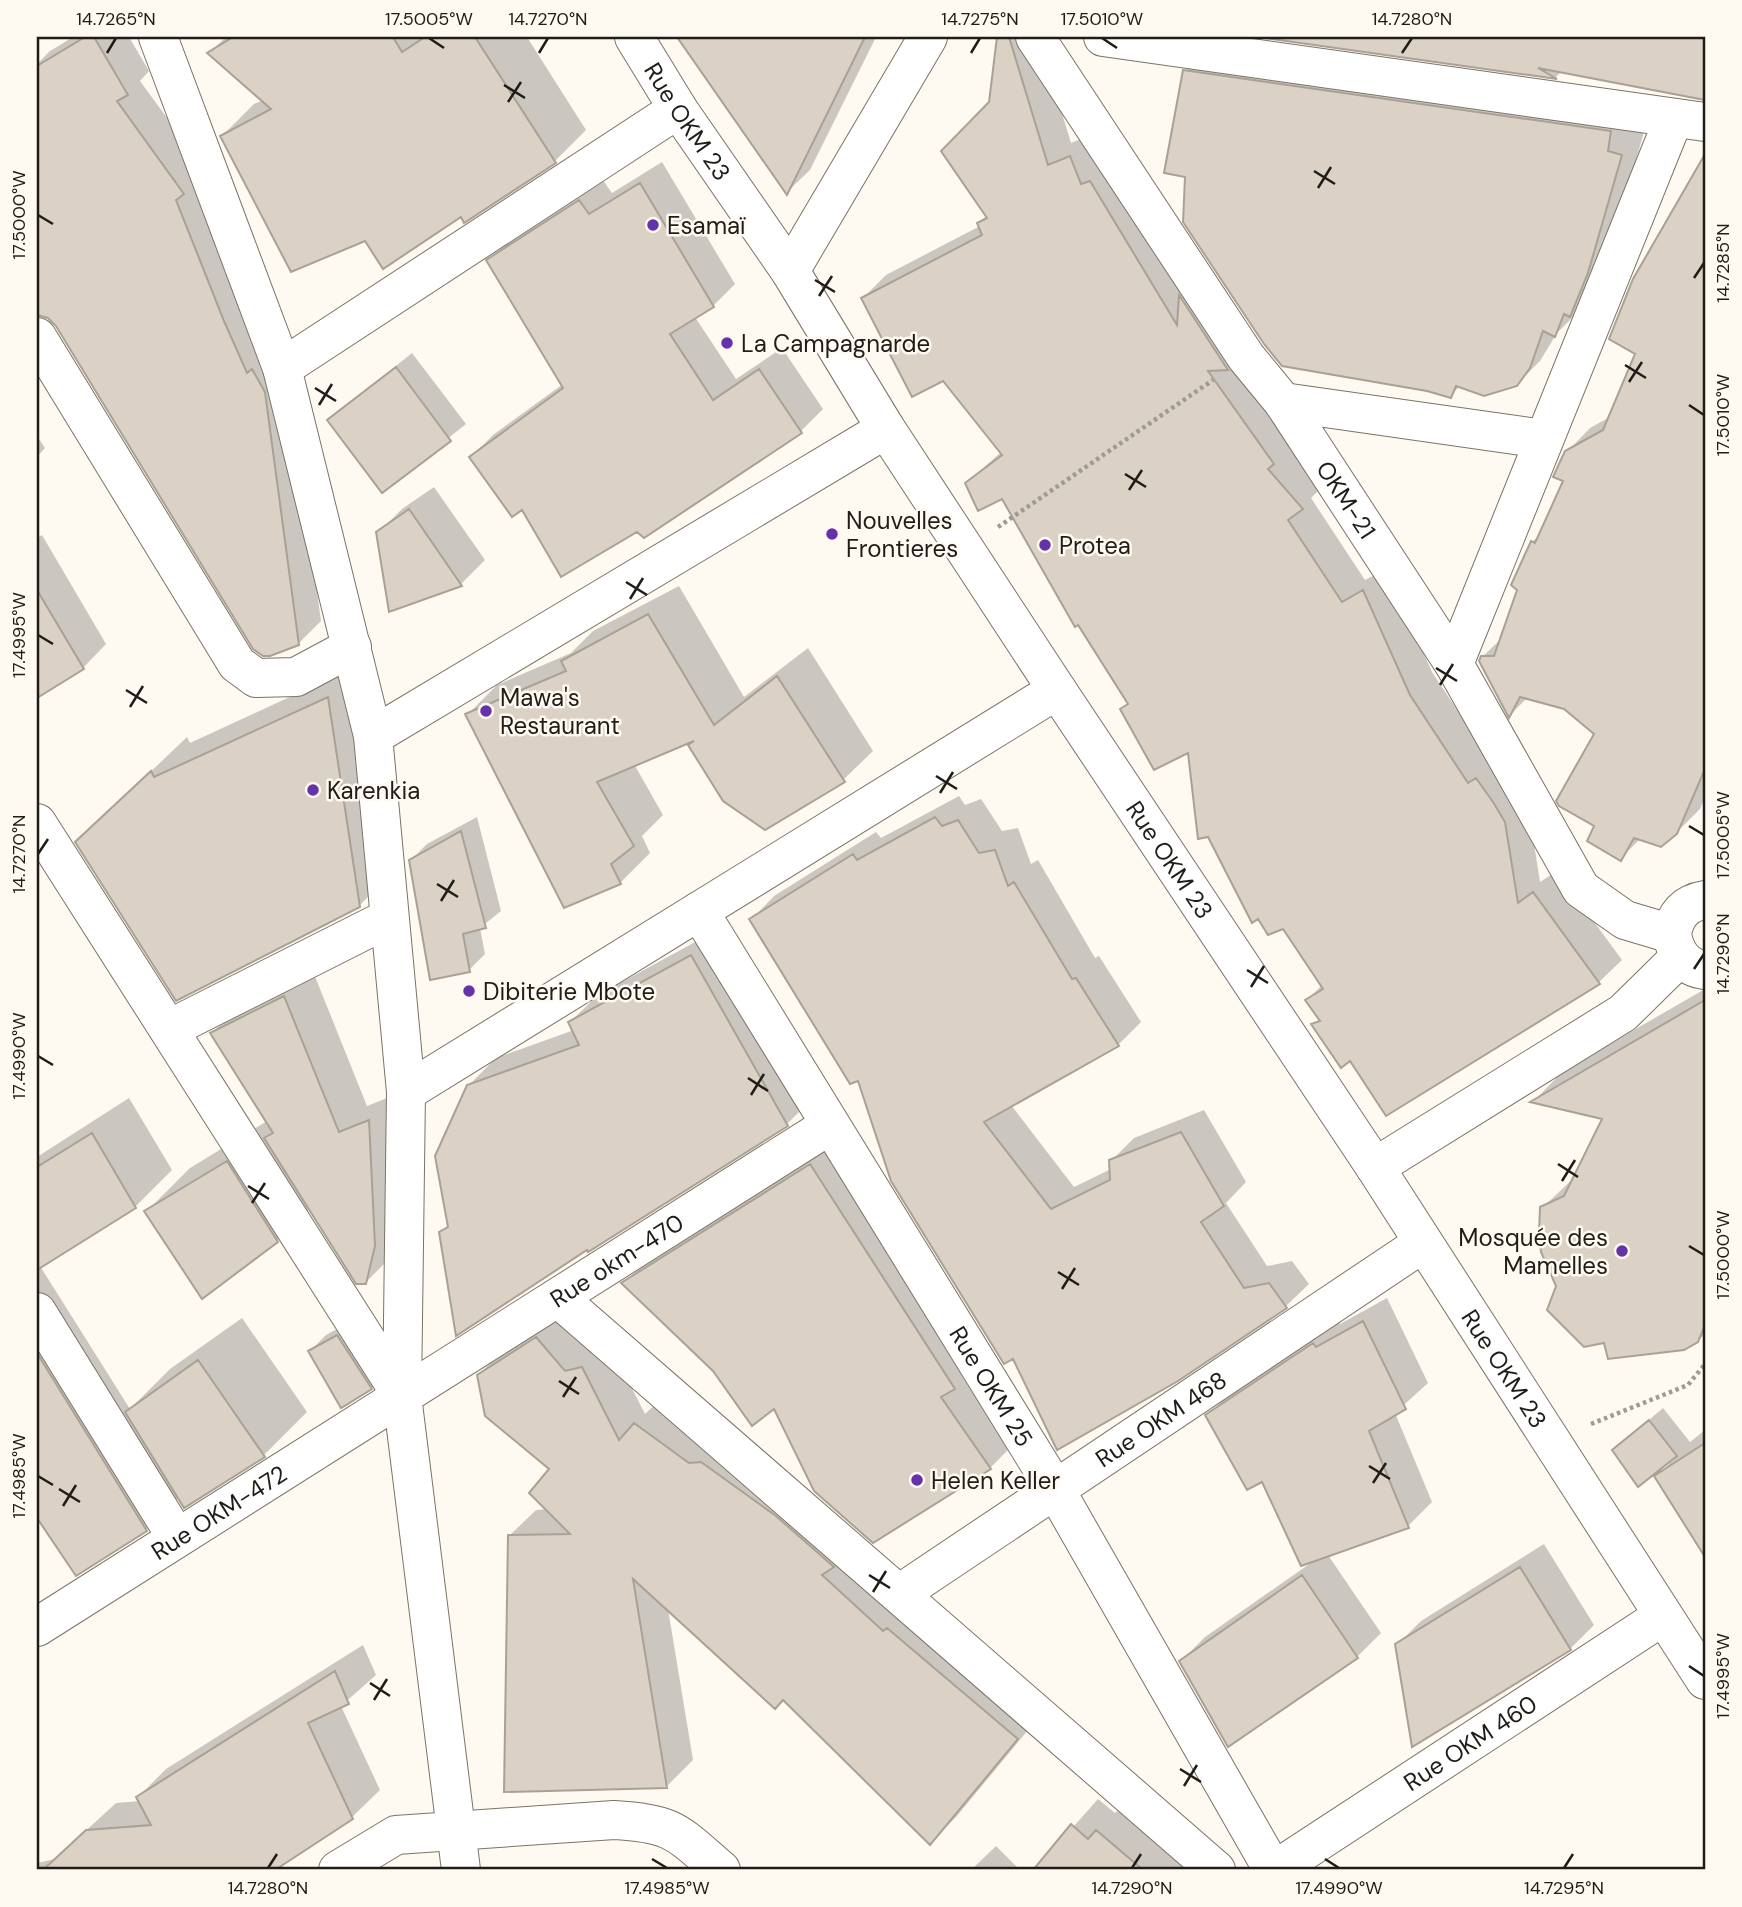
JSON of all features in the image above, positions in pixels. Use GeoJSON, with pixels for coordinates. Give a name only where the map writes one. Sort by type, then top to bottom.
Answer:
{"type":"FeatureCollection","features":[{"type":"Feature","properties":{"kind":"street"},"geometry":{"type":"LineString","coordinates":[[158,37],[282,368],[373,736],[406,1092],[402,1396],[461,1870]]}},
{"type":"Feature","properties":{"kind":"street","name":"Rue OKM 23"},"geometry":{"type":"LineString","coordinates":[[634,37],[678,109],[790,271],[886,429],[965,550],[1375,1167],[1556,1453],[1705,1681]]}},
{"type":"Feature","properties":{"kind":"street"},"geometry":{"type":"LineString","coordinates":[[790,271],[928,37]]}},
{"type":"Feature","properties":{"kind":"street","name":"OKM-21"},"geometry":{"type":"LineString","coordinates":[[1035,37],[1246,357],[1283,402],[1454,664],[1581,889],[1625,920],[1686,954]]}},
{"type":"Feature","properties":{"kind":"street"},"geometry":{"type":"LineString","coordinates":[[1103,37],[1690,120],[1544,439],[1454,664]]}},
{"type":"Feature","properties":{"kind":"street"},"geometry":{"type":"LineString","coordinates":[[282,368],[678,109]]}},
{"type":"Feature","properties":{"kind":"street"},"geometry":{"type":"LineString","coordinates":[[37,337],[236,664],[256,678],[296,677],[352,647]]}},
{"type":"Feature","properties":{"kind":"street"},"geometry":{"type":"LineString","coordinates":[[1283,402],[1544,439]]}},
{"type":"Feature","properties":{"kind":"street"},"geometry":{"type":"LineString","coordinates":[[373,736],[886,429]]}},
{"type":"Feature","properties":{"kind":"street"},"geometry":{"type":"LineString","coordinates":[[406,1092],[1057,690]]}},
{"type":"Feature","properties":{"kind":"street"},"geometry":{"type":"LineString","coordinates":[[37,823],[402,1396]]}},
{"type":"Feature","properties":{"kind":"street"},"geometry":{"type":"LineString","coordinates":[[1375,1167],[1623,1013],[1686,954],[1681,912],[1690,904],[1705,900]]}},
{"type":"Feature","properties":{"kind":"street","name":"Rue OKM 25"},"geometry":{"type":"LineString","coordinates":[[699,911],[1055,1489],[1274,1870]]}},
{"type":"Feature","properties":{"kind":"street"},"geometry":{"type":"LineString","coordinates":[[169,1029],[389,918]]}},
{"type":"Feature","properties":{"kind":"street","name":"Rue okm-470"},"geometry":{"type":"LineString","coordinates":[[402,1396],[830,1125]]}},
{"type":"Feature","properties":{"kind":"street","name":"Rue OKM 468"},"geometry":{"type":"LineString","coordinates":[[898,1594],[1423,1243]]}},
{"type":"Feature","properties":{"kind":"street"},"geometry":{"type":"LineString","coordinates":[[558,1298],[1216,1870]]}},
{"type":"Feature","properties":{"kind":"street"},"geometry":{"type":"LineString","coordinates":[[37,1312],[177,1538]]}},
{"type":"Feature","properties":{"kind":"street","name":"Rue OKM-472"},"geometry":{"type":"LineString","coordinates":[[37,1628],[402,1396]]}},
{"type":"Feature","properties":{"kind":"street","name":"Rue OKM 460"},"geometry":{"type":"LineString","coordinates":[[1274,1870],[1663,1616]]}},
{"type":"Feature","properties":{"kind":"street"},"geometry":{"type":"LineString","coordinates":[[338,1870],[396,1835],[614,1820],[645,1821],[672,1828],[721,1870]]}},
{"type":"Feature","properties":{"kind":"path"},"geometry":{"type":"LineString","coordinates":[[965,550],[1246,357]]}},
{"type":"Feature","properties":{"kind":"path"},"geometry":{"type":"LineString","coordinates":[[1556,1453],[1592,1423],[1688,1385],[1705,1364]]}},
{"type":"Feature","properties":{"kind":"building"},"geometry":{"type":"Polygon","coordinates":[[[85,37],[94,37],[128,95],[117,101],[184,194],[176,200],[224,321],[247,373],[252,369],[265,392],[299,645],[270,656],[263,656],[253,649],[56,326],[48,318],[37,315],[37,66],[85,37]]]}},
{"type":"Feature","properties":{"kind":"building"},"geometry":{"type":"Polygon","coordinates":[[[233,37],[393,37],[402,52],[425,37],[475,37],[556,163],[464,223],[461,217],[383,269],[365,241],[291,272],[220,136],[271,109],[207,53],[233,37]]]}},
{"type":"Feature","properties":{"kind":"building"},"geometry":{"type":"Polygon","coordinates":[[[677,37],[865,37],[787,195],[677,37]]]}},
{"type":"Feature","properties":{"kind":"building"},"geometry":{"type":"Polygon","coordinates":[[[997,37],[1009,37],[1048,165],[1070,156],[1081,184],[1090,181],[1177,325],[1179,295],[1228,370],[1208,371],[1274,464],[1268,469],[1303,509],[1288,520],[1342,602],[1363,590],[1410,695],[1468,783],[1476,778],[1505,822],[1518,903],[1533,892],[1600,984],[1386,1116],[1350,1061],[1341,1068],[1311,1024],[1320,1021],[1305,1000],[1323,989],[1283,929],[1268,935],[1258,919],[1252,923],[1208,837],[1198,839],[1188,753],[1154,770],[1120,709],[1128,704],[1078,625],[1075,627],[1002,499],[978,511],[965,483],[1002,455],[943,381],[912,397],[861,298],[982,235],[977,223],[987,218],[941,151],[989,102],[997,37]]]}},
{"type":"Feature","properties":{"kind":"building"},"geometry":{"type":"Polygon","coordinates":[[[1258,37],[1705,37],[1705,100],[1538,68],[1557,79],[1258,37]]]}},
{"type":"Feature","properties":{"kind":"building"},"geometry":{"type":"Polygon","coordinates":[[[1183,70],[1611,131],[1608,151],[1622,155],[1588,273],[1570,317],[1564,314],[1555,337],[1543,331],[1530,368],[1517,386],[1484,396],[1456,386],[1451,398],[1427,391],[1282,366],[1264,344],[1183,222],[1185,177],[1164,173],[1183,70]]]}},
{"type":"Feature","properties":{"kind":"building"},"geometry":{"type":"Polygon","coordinates":[[[1705,154],[1705,769],[1677,834],[1661,847],[1634,838],[1621,861],[1587,841],[1594,826],[1559,806],[1556,801],[1594,734],[1564,709],[1520,697],[1509,718],[1479,661],[1481,656],[1494,656],[1517,590],[1511,585],[1531,541],[1535,543],[1563,481],[1553,477],[1565,451],[1603,430],[1635,354],[1609,339],[1633,279],[1705,154]]]}},
{"type":"Feature","properties":{"kind":"building"},"geometry":{"type":"Polygon","coordinates":[[[640,183],[714,307],[670,334],[713,400],[759,369],[802,433],[644,538],[637,532],[561,577],[522,510],[512,517],[469,457],[563,388],[486,260],[579,200],[589,214],[640,183]]]}},
{"type":"Feature","properties":{"kind":"building"},"geometry":{"type":"Polygon","coordinates":[[[396,367],[451,441],[382,493],[327,420],[396,367]]]}},
{"type":"Feature","properties":{"kind":"building"},"geometry":{"type":"Polygon","coordinates":[[[409,509],[462,586],[389,612],[376,532],[409,509]]]}},
{"type":"Feature","properties":{"kind":"building"},"geometry":{"type":"Polygon","coordinates":[[[37,590],[84,669],[37,698],[37,590]]]}},
{"type":"Feature","properties":{"kind":"building"},"geometry":{"type":"Polygon","coordinates":[[[648,614],[714,725],[777,676],[845,782],[765,830],[723,801],[688,745],[694,741],[597,782],[634,846],[611,864],[621,884],[564,908],[465,714],[566,671],[561,661],[648,614]]]}},
{"type":"Feature","properties":{"kind":"building"},"geometry":{"type":"Polygon","coordinates":[[[328,697],[360,907],[176,1001],[75,842],[151,771],[154,777],[328,697]]]}},
{"type":"Feature","properties":{"kind":"building"},"geometry":{"type":"Polygon","coordinates":[[[935,817],[942,826],[958,820],[979,853],[995,850],[1008,886],[1014,882],[1072,979],[1076,978],[1119,1046],[984,1122],[1051,1209],[1110,1180],[1109,1160],[1181,1132],[1224,1206],[1201,1222],[1244,1288],[1269,1283],[1287,1308],[1178,1381],[1057,1450],[1013,1359],[1004,1364],[891,1181],[858,1081],[850,1084],[749,919],[853,854],[857,860],[935,817]]]}},
{"type":"Feature","properties":{"kind":"building"},"geometry":{"type":"Polygon","coordinates":[[[461,831],[486,928],[463,934],[470,972],[430,980],[409,860],[461,831]]]}},
{"type":"Feature","properties":{"kind":"building"},"geometry":{"type":"Polygon","coordinates":[[[691,955],[788,1126],[588,1252],[587,1250],[456,1336],[439,1232],[448,1227],[435,1156],[467,1085],[579,1045],[568,1022],[691,955]]]}},
{"type":"Feature","properties":{"kind":"building"},"geometry":{"type":"Polygon","coordinates":[[[284,996],[339,1132],[369,1120],[375,1246],[366,1284],[356,1284],[264,1138],[273,1133],[210,1033],[284,996]]]}},
{"type":"Feature","properties":{"kind":"building","name":"Mosquée des Mamelles"},"geometry":{"type":"Polygon","coordinates":[[[1705,1000],[1705,1325],[1698,1342],[1684,1350],[1608,1359],[1604,1343],[1584,1347],[1547,1310],[1556,1286],[1541,1252],[1539,1233],[1540,1207],[1564,1196],[1602,1119],[1530,1102],[1705,1000]]]}},
{"type":"Feature","properties":{"kind":"building"},"geometry":{"type":"Polygon","coordinates":[[[92,1133],[136,1208],[37,1270],[37,1167],[92,1133]]]}},
{"type":"Feature","properties":{"kind":"building"},"geometry":{"type":"Polygon","coordinates":[[[227,1161],[278,1242],[202,1299],[144,1211],[227,1161]]]}},
{"type":"Feature","properties":{"kind":"building"},"geometry":{"type":"Polygon","coordinates":[[[810,1164],[955,1389],[941,1397],[991,1469],[873,1543],[814,1491],[774,1409],[752,1426],[713,1371],[621,1283],[810,1164]]]}},
{"type":"Feature","properties":{"kind":"building"},"geometry":{"type":"Polygon","coordinates":[[[1363,1321],[1406,1409],[1369,1431],[1409,1528],[1301,1566],[1262,1482],[1247,1490],[1205,1415],[1313,1343],[1316,1347],[1363,1321]]]}},
{"type":"Feature","properties":{"kind":"building"},"geometry":{"type":"Polygon","coordinates":[[[337,1335],[372,1389],[341,1408],[308,1351],[337,1335]]]}},
{"type":"Feature","properties":{"kind":"building"},"geometry":{"type":"Polygon","coordinates":[[[536,1337],[565,1371],[582,1367],[619,1440],[634,1423],[689,1463],[701,1462],[776,1516],[834,1567],[822,1575],[883,1631],[887,1628],[1018,1739],[930,1845],[783,1700],[775,1709],[633,1579],[667,1788],[504,1792],[508,1535],[570,1534],[529,1493],[549,1469],[485,1416],[477,1375],[536,1337]]]}},
{"type":"Feature","properties":{"kind":"building"},"geometry":{"type":"Polygon","coordinates":[[[37,1353],[147,1531],[76,1576],[37,1518],[37,1353]]]}},
{"type":"Feature","properties":{"kind":"building"},"geometry":{"type":"Polygon","coordinates":[[[198,1360],[265,1457],[184,1508],[125,1412],[198,1360]]]}},
{"type":"Feature","properties":{"kind":"building"},"geometry":{"type":"Polygon","coordinates":[[[1649,1420],[1677,1456],[1638,1487],[1612,1450],[1649,1420]]]}},
{"type":"Feature","properties":{"kind":"building"},"geometry":{"type":"Polygon","coordinates":[[[1705,1443],[1705,1557],[1654,1476],[1705,1443]]]}},
{"type":"Feature","properties":{"kind":"building"},"geometry":{"type":"Polygon","coordinates":[[[1520,1567],[1571,1650],[1412,1747],[1395,1644],[1520,1567]]]}},
{"type":"Feature","properties":{"kind":"building"},"geometry":{"type":"Polygon","coordinates":[[[1302,1575],[1358,1658],[1228,1747],[1179,1661],[1302,1575]]]}},
{"type":"Feature","properties":{"kind":"building"},"geometry":{"type":"Polygon","coordinates":[[[335,1671],[349,1704],[308,1723],[353,1819],[275,1870],[43,1870],[86,1830],[151,1825],[136,1797],[335,1671]]]}},
{"type":"Feature","properties":{"kind":"building"},"geometry":{"type":"Polygon","coordinates":[[[1071,1824],[1088,1839],[1096,1830],[1143,1870],[1033,1870],[1071,1824]]]}},
{"type":"Feature","properties":{"kind":"place","name":"Esamaï"},"geometry":{"type":"Point","coordinates":[653,225]}},
{"type":"Feature","properties":{"kind":"place","name":"La Campagnarde"},"geometry":{"type":"Point","coordinates":[727,343]}},
{"type":"Feature","properties":{"kind":"place","name":"Nouvelles Frontieres"},"geometry":{"type":"Point","coordinates":[832,534]}},
{"type":"Feature","properties":{"kind":"place","name":"Protea"},"geometry":{"type":"Point","coordinates":[1045,545]}},
{"type":"Feature","properties":{"kind":"place","name":"Mawa's Restaurant"},"geometry":{"type":"Point","coordinates":[486,711]}},
{"type":"Feature","properties":{"kind":"place","name":"Karenkia"},"geometry":{"type":"Point","coordinates":[313,790]}},
{"type":"Feature","properties":{"kind":"place","name":"Dibiterie Mbote"},"geometry":{"type":"Point","coordinates":[469,991]}},
{"type":"Feature","properties":{"kind":"place","name":"Mosquée des Mamelles"},"geometry":{"type":"Point","coordinates":[1622,1251]}},
{"type":"Feature","properties":{"kind":"place","name":"Helen Keller"},"geometry":{"type":"Point","coordinates":[917,1480]}}]}
